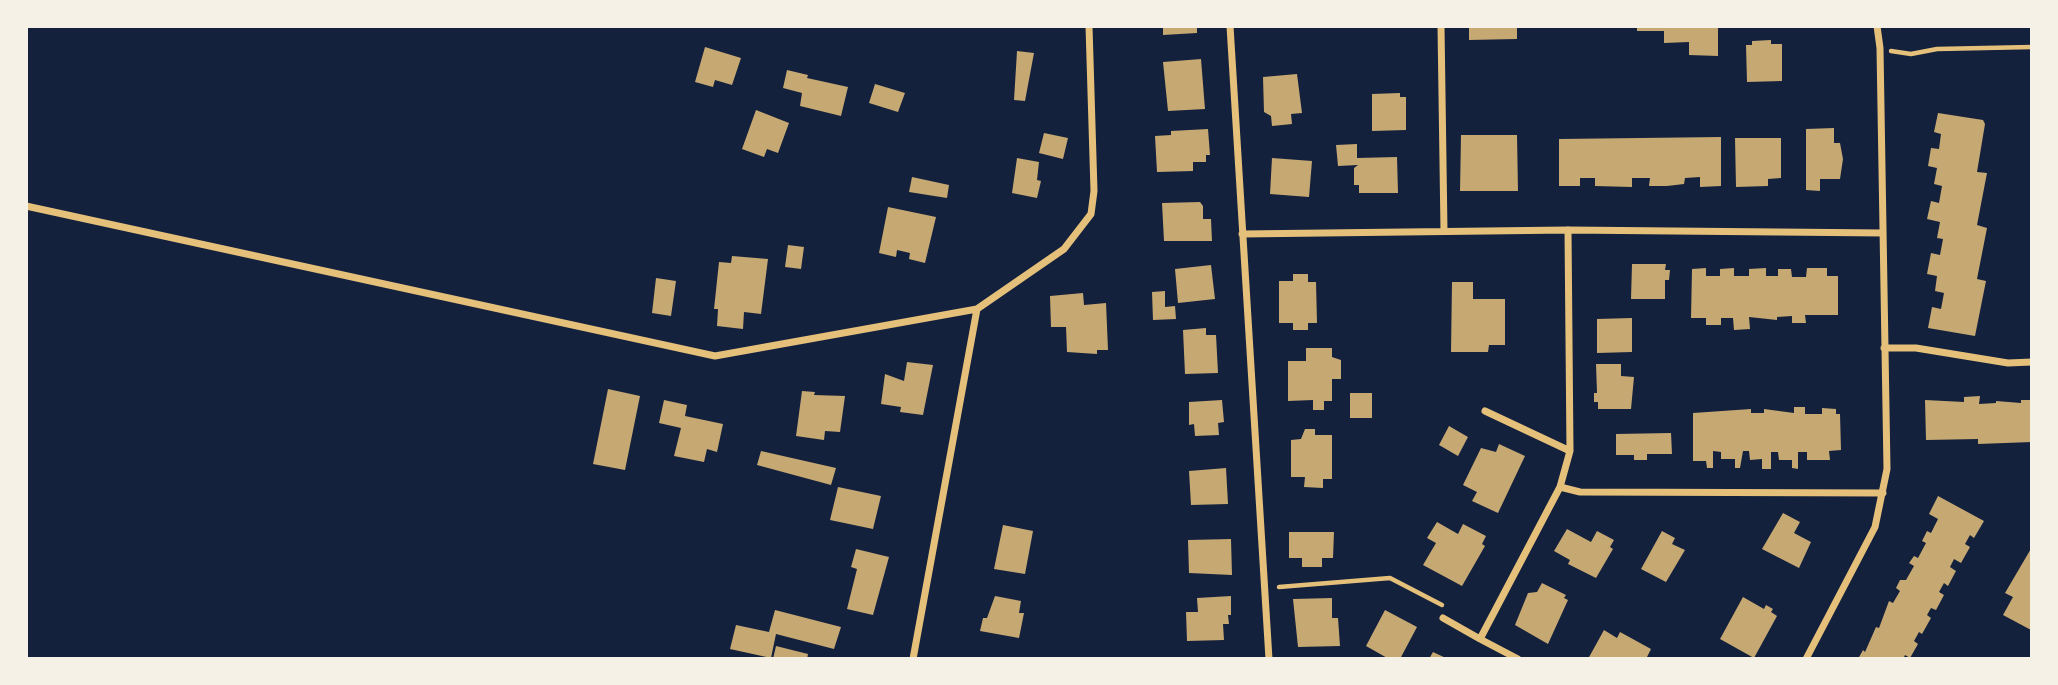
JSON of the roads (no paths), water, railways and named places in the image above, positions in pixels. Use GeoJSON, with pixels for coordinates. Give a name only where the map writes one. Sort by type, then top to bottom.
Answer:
{"type":"FeatureCollection","features":[{"type":"Feature","properties":{"kind":"street"},"geometry":{"type":"LineString","coordinates":[[26,206],[715,356],[977,309],[1064,249],[1084,227],[1091,214],[1094,191],[1089,26]]}},
{"type":"Feature","properties":{"kind":"street"},"geometry":{"type":"LineString","coordinates":[[1230,26],[1269,659]]}},
{"type":"Feature","properties":{"kind":"street"},"geometry":{"type":"LineString","coordinates":[[1441,26],[1444,231]]}},
{"type":"Feature","properties":{"kind":"street"},"geometry":{"type":"LineString","coordinates":[[1807,659],[1875,527],[1887,469],[1880,48],[1877,26]]}},
{"type":"Feature","properties":{"kind":"street"},"geometry":{"type":"LineString","coordinates":[[1242,234],[1567,230],[1883,233]]}},
{"type":"Feature","properties":{"kind":"street"},"geometry":{"type":"LineString","coordinates":[[1480,639],[1560,487],[1570,451],[1567,230]]}},
{"type":"Feature","properties":{"kind":"street"},"geometry":{"type":"LineString","coordinates":[[913,659],[977,309]]}},
{"type":"Feature","properties":{"kind":"street"},"geometry":{"type":"LineString","coordinates":[[1884,348],[1916,348],[2008,363],[2032,362]]}},
{"type":"Feature","properties":{"kind":"street"},"geometry":{"type":"LineString","coordinates":[[1485,411],[1570,451]]}},
{"type":"Feature","properties":{"kind":"street"},"geometry":{"type":"LineString","coordinates":[[1560,487],[1580,492],[1883,493]]}},
{"type":"Feature","properties":{"kind":"street"},"geometry":{"type":"LineString","coordinates":[[1443,618],[1518,659]]}}]}
